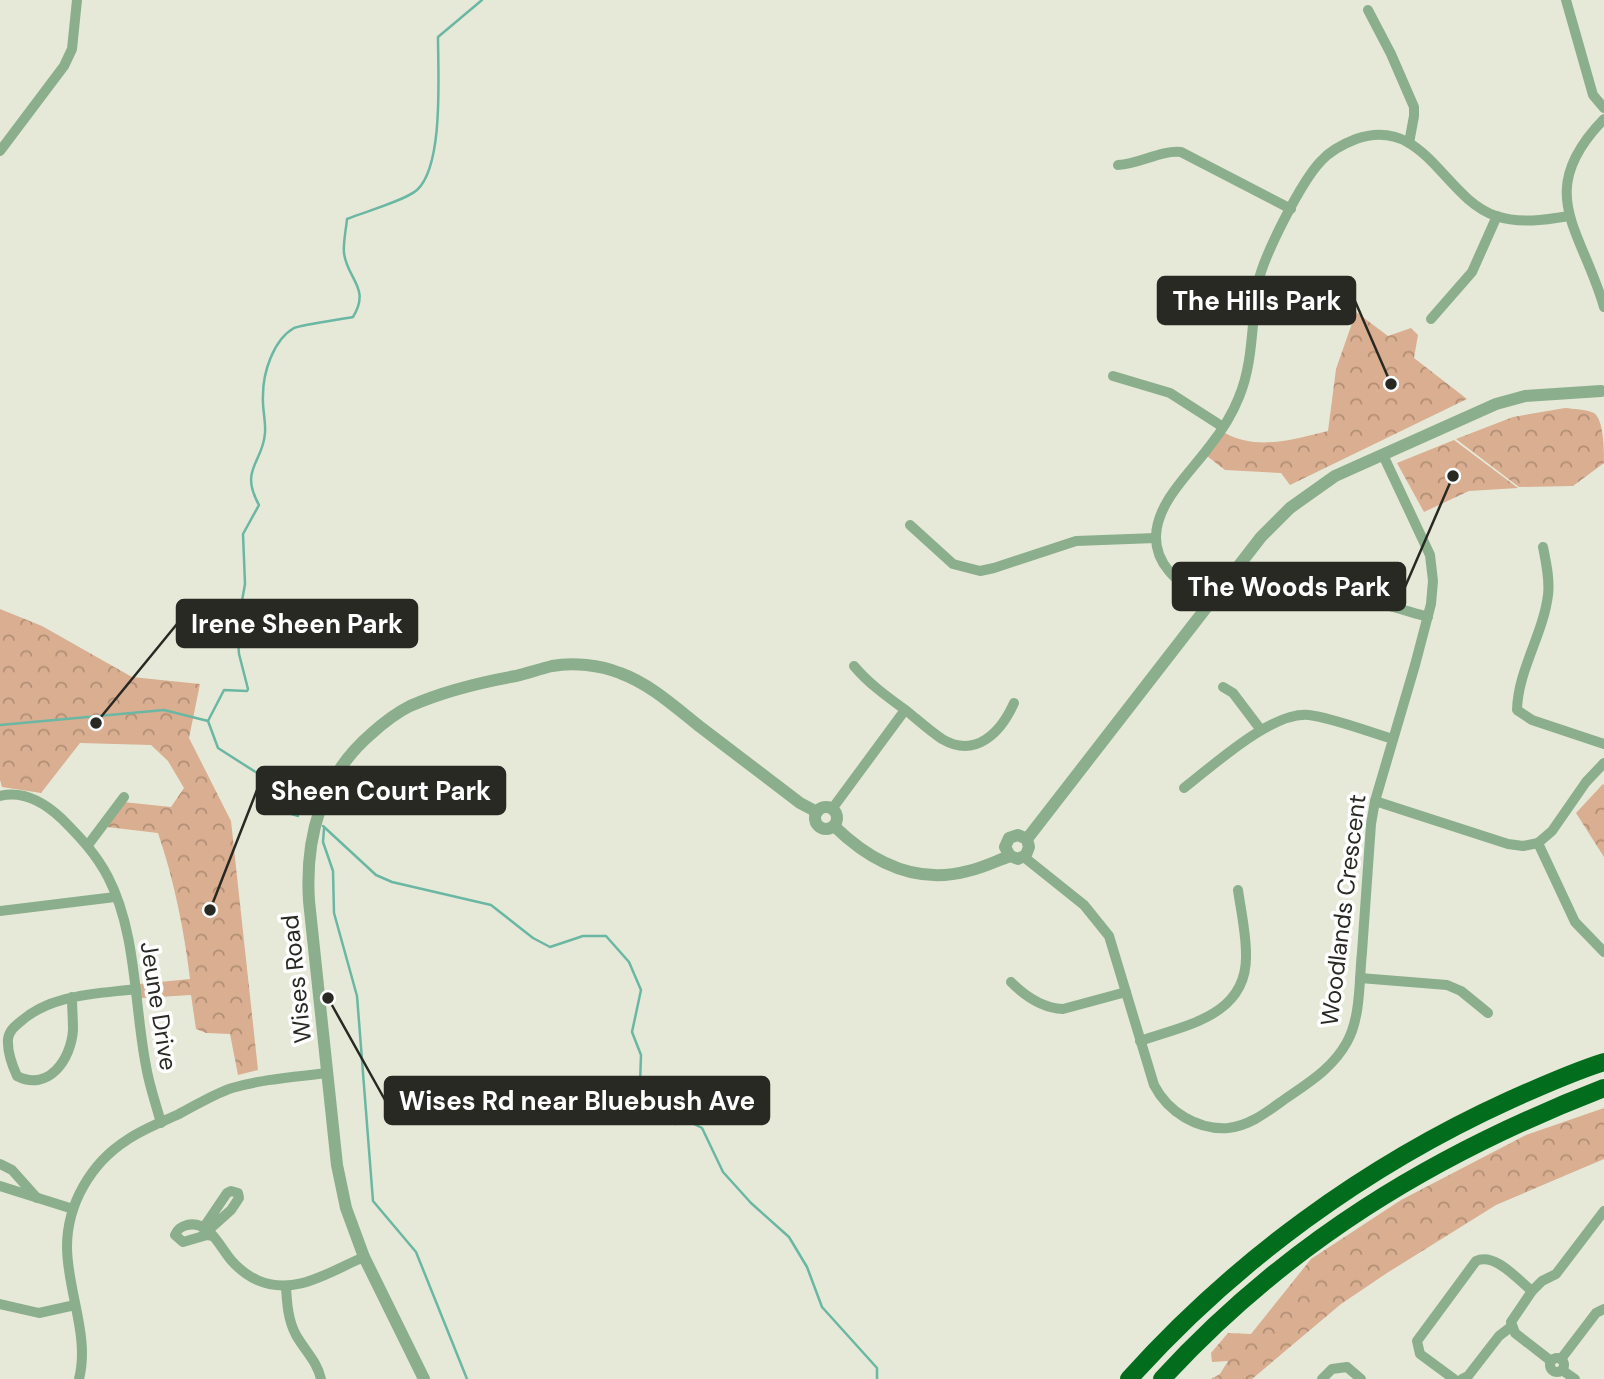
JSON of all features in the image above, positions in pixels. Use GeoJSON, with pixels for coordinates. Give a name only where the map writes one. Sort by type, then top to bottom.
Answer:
{"type":"FeatureCollection","features":[{"type":"Feature","properties":{"kind":"highway"},"geometry":{"type":"LineString","coordinates":[[1129,1379],[1167,1338],[1239,1271],[1289,1231],[1386,1165],[1484,1112],[1602,1061]]}},
{"type":"Feature","properties":{"kind":"highway"},"geometry":{"type":"LineString","coordinates":[[1164,1377],[1245,1298],[1320,1238],[1407,1180],[1504,1129],[1604,1087]]}},
{"type":"Feature","properties":{"kind":"highway"},"geometry":{"type":"LineString","coordinates":[[1504,1129],[1524,1128],[1604,1097]]}},
{"type":"Feature","properties":{"kind":"street"},"geometry":{"type":"LineString","coordinates":[[0,151],[64,66],[72,49],[77,0]]}},
{"type":"Feature","properties":{"kind":"street"},"geometry":{"type":"LineString","coordinates":[[1566,0],[1593,95],[1604,108]]}},
{"type":"Feature","properties":{"kind":"street"},"geometry":{"type":"LineString","coordinates":[[1368,10],[1414,107],[1415,116],[1409,143]]}},
{"type":"Feature","properties":{"kind":"street"},"geometry":{"type":"LineString","coordinates":[[1604,119],[1587,136],[1575,154],[1568,172],[1566,190],[1569,216],[1604,307]]}},
{"type":"Feature","properties":{"kind":"street"},"geometry":{"type":"LineString","coordinates":[[1209,604],[1167,570],[1159,554],[1156,538],[1163,509],[1223,427],[1240,396],[1248,370],[1261,271],[1291,209],[1319,163],[1338,147],[1376,135],[1409,143],[1430,157],[1456,189],[1476,205],[1497,216],[1526,220],[1569,216]]}},
{"type":"Feature","properties":{"kind":"street"},"geometry":{"type":"LineString","coordinates":[[1118,165],[1137,163],[1167,152],[1181,152],[1291,209]]}},
{"type":"Feature","properties":{"kind":"street"},"geometry":{"type":"LineString","coordinates":[[1431,319],[1472,272],[1497,216]]}},
{"type":"Feature","properties":{"kind":"street"},"geometry":{"type":"LineString","coordinates":[[1113,376],[1170,393],[1223,427]]}},
{"type":"Feature","properties":{"kind":"street"},"geometry":{"type":"LineString","coordinates":[[1027,839],[1018,835],[1009,838],[1005,847],[1010,856],[1018,859],[1024,857],[1029,850],[1027,839],[1261,537],[1290,508],[1335,477],[1496,404],[1567,391],[1603,391]]}},
{"type":"Feature","properties":{"kind":"street","name":"Woodlands Crescent"},"geometry":{"type":"LineString","coordinates":[[1024,857],[1084,905],[1109,936],[1154,1085],[1165,1103],[1176,1112],[1195,1123],[1210,1127],[1229,1128],[1244,1124],[1262,1115],[1317,1077],[1342,1051],[1352,1031],[1360,978],[1371,824],[1428,617],[1433,581],[1430,555],[1383,455]]}},
{"type":"Feature","properties":{"kind":"street"},"geometry":{"type":"LineString","coordinates":[[911,525],[953,564],[980,570],[995,568],[1076,541],[1156,538]]}},
{"type":"Feature","properties":{"kind":"street"},"geometry":{"type":"LineString","coordinates":[[1543,547],[1548,593],[1543,618],[1517,694],[1517,710],[1532,720],[1604,744]]}},
{"type":"Feature","properties":{"kind":"street"},"geometry":{"type":"LineString","coordinates":[[1294,601],[1315,597],[1358,597],[1428,617]]}},
{"type":"Feature","properties":{"kind":"street","name":"Wises Road"},"geometry":{"type":"LineString","coordinates":[[424,1379],[364,1256],[343,1198],[337,1165],[309,901],[308,868],[313,832],[326,792],[340,769],[363,740],[407,708],[483,681],[517,676],[554,666],[580,665],[599,667],[628,676],[649,687],[800,803],[817,811]]}},
{"type":"Feature","properties":{"kind":"street"},"geometry":{"type":"LineString","coordinates":[[854,666],[864,677],[944,740],[967,745],[980,743],[1000,729],[1014,703]]}},
{"type":"Feature","properties":{"kind":"street"},"geometry":{"type":"LineString","coordinates":[[1223,687],[1233,693],[1261,730]]}},
{"type":"Feature","properties":{"kind":"street"},"geometry":{"type":"LineString","coordinates":[[832,809],[905,710]]}},
{"type":"Feature","properties":{"kind":"street"},"geometry":{"type":"LineString","coordinates":[[1184,788],[1261,730],[1289,716],[1309,715],[1393,739]]}},
{"type":"Feature","properties":{"kind":"street"},"geometry":{"type":"LineString","coordinates":[[1376,801],[1508,844],[1523,846],[1538,843],[1552,831],[1586,782],[1604,763]]}},
{"type":"Feature","properties":{"kind":"street","name":"Jeune Drive"},"geometry":{"type":"LineString","coordinates":[[0,796],[10,793],[36,799],[88,845],[109,879],[124,922],[146,1066],[161,1123]]}},
{"type":"Feature","properties":{"kind":"street"},"geometry":{"type":"LineString","coordinates":[[88,845],[124,797]]}},
{"type":"Feature","properties":{"kind":"street"},"geometry":{"type":"LineString","coordinates":[[826,807],[832,809],[837,819],[834,826],[825,829],[819,827],[815,818],[817,811],[826,807]]}},
{"type":"Feature","properties":{"kind":"street"},"geometry":{"type":"LineString","coordinates":[[834,826],[881,863],[921,875],[971,871],[1010,856]]}},
{"type":"Feature","properties":{"kind":"street"},"geometry":{"type":"LineString","coordinates":[[1538,843],[1575,922],[1604,952]]}},
{"type":"Feature","properties":{"kind":"street"},"geometry":{"type":"LineString","coordinates":[[1140,1041],[1211,1016],[1223,1009],[1232,999],[1244,978],[1246,966],[1238,890]]}},
{"type":"Feature","properties":{"kind":"street"},"geometry":{"type":"LineString","coordinates":[[0,911],[115,897]]}},
{"type":"Feature","properties":{"kind":"street"},"geometry":{"type":"LineString","coordinates":[[1360,978],[1447,985],[1461,991],[1488,1013]]}},
{"type":"Feature","properties":{"kind":"street"},"geometry":{"type":"LineString","coordinates":[[1011,982],[1023,993],[1054,1009],[1126,992]]}},
{"type":"Feature","properties":{"kind":"street"},"geometry":{"type":"LineString","coordinates":[[72,997],[73,1032],[67,1056],[48,1078],[29,1083],[17,1076],[10,1061],[8,1039],[10,1030],[26,1016],[56,1001],[72,997],[136,989]]}},
{"type":"Feature","properties":{"kind":"street"},"geometry":{"type":"LineString","coordinates":[[82,1377],[82,1356],[67,1251],[67,1230],[73,1209],[91,1173],[109,1153],[128,1139],[229,1089],[264,1081],[327,1073]]}},
{"type":"Feature","properties":{"kind":"street"},"geometry":{"type":"LineString","coordinates":[[0,1164],[12,1170],[38,1198]]}},
{"type":"Feature","properties":{"kind":"street"},"geometry":{"type":"LineString","coordinates":[[0,1186],[73,1209]]}},
{"type":"Feature","properties":{"kind":"street"},"geometry":{"type":"LineString","coordinates":[[207,1233],[223,1197],[229,1191],[238,1193],[239,1199],[207,1233],[190,1240],[185,1226],[196,1224],[207,1233],[244,1272],[260,1281],[286,1287],[310,1281],[364,1256]]}},
{"type":"Feature","properties":{"kind":"street"},"geometry":{"type":"LineString","coordinates":[[223,1197],[235,1206]]}},
{"type":"Feature","properties":{"kind":"street"},"geometry":{"type":"LineString","coordinates":[[1462,1379],[1468,1376],[1499,1336],[1511,1326],[1532,1292],[1542,1281],[1556,1274],[1604,1211]]}},
{"type":"Feature","properties":{"kind":"street"},"geometry":{"type":"LineString","coordinates":[[1454,1379],[1420,1354],[1417,1341],[1476,1261],[1491,1259],[1532,1292]]}},
{"type":"Feature","properties":{"kind":"street"},"geometry":{"type":"LineString","coordinates":[[286,1287],[291,1325],[316,1363],[321,1379]]}},
{"type":"Feature","properties":{"kind":"street"},"geometry":{"type":"LineString","coordinates":[[0,1304],[39,1312],[75,1305]]}},
{"type":"Feature","properties":{"kind":"street"},"geometry":{"type":"LineString","coordinates":[[1554,1368],[1596,1313],[1604,1309]]}},
{"type":"Feature","properties":{"kind":"street"},"geometry":{"type":"LineString","coordinates":[[1511,1326],[1515,1333],[1554,1368],[1574,1379]]}},
{"type":"Feature","properties":{"kind":"street"},"geometry":{"type":"LineString","coordinates":[[1322,1379],[1337,1367],[1347,1367],[1361,1379]]}},
{"type":"Feature","properties":{"kind":"green space"},"geometry":{"type":"Polygon","coordinates":[[[1356,312],[1388,336],[1411,328],[1418,335],[1414,358],[1467,399],[1290,485],[1281,473],[1225,470],[1207,456],[1225,433],[1250,441],[1276,442],[1328,431],[1336,369],[1356,312]]]}},
{"type":"Feature","properties":{"kind":"green space"},"geometry":{"type":"Polygon","coordinates":[[[1565,408],[1594,413],[1600,422],[1603,436],[1604,463],[1573,486],[1519,487],[1456,439],[1513,417],[1565,408]]]}},
{"type":"Feature","properties":{"kind":"green space"},"geometry":{"type":"Polygon","coordinates":[[[1454,440],[1518,488],[1469,491],[1424,512],[1397,463],[1454,440]]]}},
{"type":"Feature","properties":{"kind":"green space"},"geometry":{"type":"Polygon","coordinates":[[[0,609],[42,626],[132,677],[200,684],[189,738],[231,821],[258,1070],[238,1075],[230,1034],[206,1033],[196,1029],[191,995],[141,998],[139,984],[190,979],[181,923],[158,833],[107,827],[123,802],[171,807],[184,788],[168,761],[151,745],[80,743],[41,793],[2,787],[0,609]]]}},
{"type":"Feature","properties":{"kind":"green space"},"geometry":{"type":"Polygon","coordinates":[[[1604,785],[1604,857],[1576,813],[1604,785]]]}},
{"type":"Feature","properties":{"kind":"green space"},"geometry":{"type":"Polygon","coordinates":[[[1604,1108],[1604,1159],[1496,1205],[1387,1273],[1341,1304],[1252,1379],[1211,1379],[1220,1374],[1228,1361],[1212,1362],[1211,1353],[1228,1333],[1251,1334],[1311,1259],[1401,1200],[1526,1135],[1604,1108]]]}},
{"type":"Feature","properties":{"kind":"waterway"},"geometry":{"type":"LineString","coordinates":[[298,816],[269,803],[257,773],[218,748],[208,721],[224,690],[248,689],[239,654],[237,629],[245,584],[243,534],[259,505],[251,483],[265,433],[265,377],[280,340],[294,328],[353,317],[360,298],[344,253],[347,219],[411,194],[426,178],[432,161],[438,118],[438,37],[482,0]]}},
{"type":"Feature","properties":{"kind":"waterway"},"geometry":{"type":"LineString","coordinates":[[0,725],[164,710],[208,721]]}},
{"type":"Feature","properties":{"kind":"waterway"},"geometry":{"type":"LineString","coordinates":[[323,826],[376,875],[392,882],[491,905],[533,938],[550,947],[583,936],[606,936],[629,962],[641,990],[632,1032],[641,1055],[640,1084],[650,1105],[658,1116],[675,1124],[688,1121],[702,1128],[723,1172],[751,1203],[789,1237],[807,1267],[822,1307],[877,1368],[877,1379]]}},
{"type":"Feature","properties":{"kind":"waterway"},"geometry":{"type":"LineString","coordinates":[[324,829],[323,842],[333,871],[334,913],[357,996],[373,1201],[416,1252],[467,1379]]}},
{"type":"Feature","properties":{"kind":"place","name":"The Hills Park"},"geometry":{"type":"Point","coordinates":[1391,384]}},
{"type":"Feature","properties":{"kind":"place","name":"The Woods Park"},"geometry":{"type":"Point","coordinates":[1453,476]}},
{"type":"Feature","properties":{"kind":"place","name":"Irene Sheen Park"},"geometry":{"type":"Point","coordinates":[96,723]}},
{"type":"Feature","properties":{"kind":"place","name":"Sheen Court Park"},"geometry":{"type":"Point","coordinates":[210,910]}},
{"type":"Feature","properties":{"kind":"place","name":"Wises Rd near Bluebush Ave"},"geometry":{"type":"Point","coordinates":[328,998]}}]}
